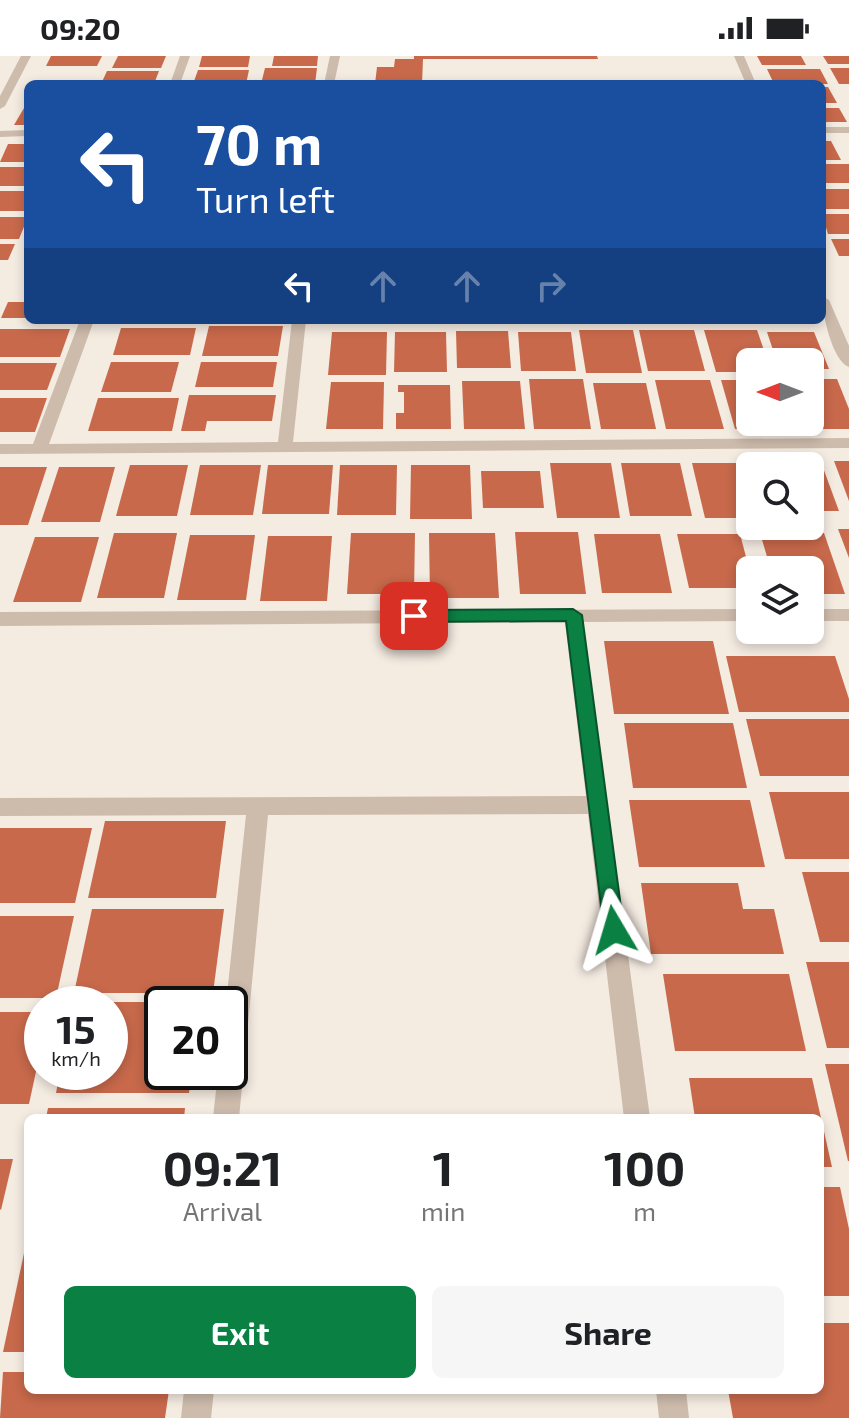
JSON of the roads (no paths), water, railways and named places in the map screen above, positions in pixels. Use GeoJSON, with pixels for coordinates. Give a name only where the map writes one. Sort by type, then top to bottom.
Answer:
{"type":"FeatureCollection","features":[{"type":"Feature","properties":{"kind":"lane"},"geometry":{"type":"LineString","coordinates":[[0,106],[3,95],[26,56]]}},
{"type":"Feature","properties":{"kind":"lane"},"geometry":{"type":"LineString","coordinates":[[176,80],[185,56]]}},
{"type":"Feature","properties":{"kind":"lane"},"geometry":{"type":"LineString","coordinates":[[330,80],[335,56]]}},
{"type":"Feature","properties":{"kind":"lane"},"geometry":{"type":"LineString","coordinates":[[739,56],[749,80]]}},
{"type":"Feature","properties":{"kind":"lane"},"geometry":{"type":"LineString","coordinates":[[826,130],[849,130]]}},
{"type":"Feature","properties":{"kind":"lane"},"geometry":{"type":"LineString","coordinates":[[0,134],[24,133]]}},
{"type":"Feature","properties":{"kind":"lane"},"geometry":{"type":"LineString","coordinates":[[826,319],[849,363]]}},
{"type":"Feature","properties":{"kind":"lane"},"geometry":{"type":"LineString","coordinates":[[39,449],[86,324]]}},
{"type":"Feature","properties":{"kind":"lane"},"geometry":{"type":"LineString","coordinates":[[285,447],[299,324]]}},
{"type":"Feature","properties":{"kind":"lane"},"geometry":{"type":"LineString","coordinates":[[0,449],[849,443]]}},
{"type":"Feature","properties":{"kind":"lane"},"geometry":{"type":"LineString","coordinates":[[573,615],[637,1114]]}},
{"type":"Feature","properties":{"kind":"lane"},"geometry":{"type":"LineString","coordinates":[[0,619],[736,615]]}},
{"type":"Feature","properties":{"kind":"lane"},"geometry":{"type":"LineString","coordinates":[[824,617],[847,619]]}},
{"type":"Feature","properties":{"kind":"lane"},"geometry":{"type":"LineString","coordinates":[[226,1114],[258,805]]}},
{"type":"Feature","properties":{"kind":"lane"},"geometry":{"type":"LineString","coordinates":[[0,807],[598,805]]}},
{"type":"Feature","properties":{"kind":"lane"},"geometry":{"type":"LineString","coordinates":[[196,1418],[199,1394]]}},
{"type":"Feature","properties":{"kind":"lane"},"geometry":{"type":"LineString","coordinates":[[671,1394],[674,1418]]}}]}
